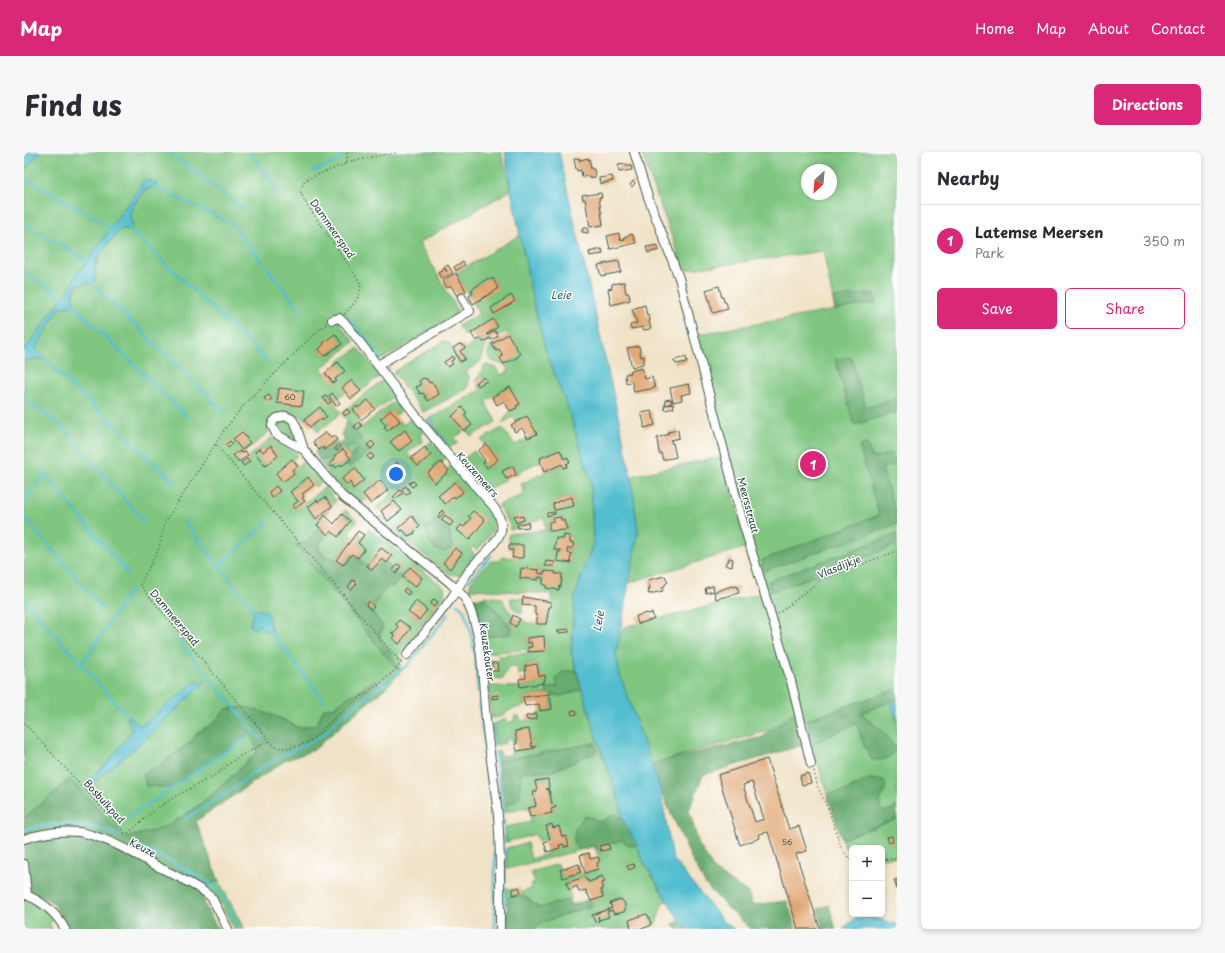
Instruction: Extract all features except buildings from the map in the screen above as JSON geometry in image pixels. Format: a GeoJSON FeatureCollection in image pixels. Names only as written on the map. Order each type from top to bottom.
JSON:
{"type":"FeatureCollection","features":[{"type":"Feature","properties":{"kind":"street","name":"Meersstraat"},"geometry":{"type":"LineString","coordinates":[[634,152],[648,197],[679,278],[741,516],[772,617],[811,764]]}},
{"type":"Feature","properties":{"kind":"street"},"geometry":{"type":"LineString","coordinates":[[378,365],[470,311],[462,298]]}},
{"type":"Feature","properties":{"kind":"street"},"geometry":{"type":"LineString","coordinates":[[332,320],[339,318],[342,320]]}},
{"type":"Feature","properties":{"kind":"street","name":"Keuzemeers"},"geometry":{"type":"LineString","coordinates":[[342,320],[425,427],[493,506],[498,513],[502,526],[497,539],[473,565],[457,590],[407,655]]}},
{"type":"Feature","properties":{"kind":"street","name":"Keuzekouter"},"geometry":{"type":"LineString","coordinates":[[304,450],[342,496],[457,590],[466,601],[473,618],[480,656],[486,721],[498,816],[500,848],[500,929]]}},
{"type":"Feature","properties":{"kind":"street","name":"Keuze"},"geometry":{"type":"LineString","coordinates":[[24,839],[39,834],[60,831],[79,832],[122,847],[206,893],[212,898],[228,929]]}},
{"type":"Feature","properties":{"kind":"street"},"geometry":{"type":"LineString","coordinates":[[24,864],[26,894],[45,904],[54,913],[65,929]]}},
{"type":"Feature","properties":{"kind":"path"},"geometry":{"type":"LineString","coordinates":[[344,165],[347,161],[347,152]]}},
{"type":"Feature","properties":{"kind":"path"},"geometry":{"type":"LineString","coordinates":[[344,165],[352,161],[399,152]]}},
{"type":"Feature","properties":{"kind":"path","name":"Dammeerspad"},"geometry":{"type":"LineString","coordinates":[[342,320],[360,295],[362,289],[360,282],[304,200],[300,190],[305,180],[344,165]]}},
{"type":"Feature","properties":{"kind":"path","name":"Dammeerspad"},"geometry":{"type":"LineString","coordinates":[[332,320],[305,343],[245,404],[225,429],[165,522],[159,548],[140,585],[275,747],[282,749],[308,742],[338,715],[390,676],[407,655]]}},
{"type":"Feature","properties":{"kind":"path"},"geometry":{"type":"LineString","coordinates":[[216,445],[401,664]]}},
{"type":"Feature","properties":{"kind":"path","name":"Vlasdijkje"},"geometry":{"type":"LineString","coordinates":[[772,617],[822,578],[897,551]]}},
{"type":"Feature","properties":{"kind":"path","name":"Bosbulkpad"},"geometry":{"type":"LineString","coordinates":[[24,723],[124,833],[128,833],[141,820],[171,799],[217,774],[236,758],[269,740]]}},
{"type":"Feature","properties":{"kind":"path"},"geometry":{"type":"LineString","coordinates":[[811,764],[818,787],[829,811],[841,847],[849,858]]}},
{"type":"Feature","properties":{"kind":"path"},"geometry":{"type":"LineString","coordinates":[[885,860],[897,859]]}},
{"type":"Feature","properties":{"kind":"green space"},"geometry":{"type":"Polygon","coordinates":[[[40,152],[501,152],[511,190],[419,243],[457,309],[454,316],[379,361],[347,320],[339,323],[354,342],[321,368],[333,383],[337,381],[335,379],[338,362],[358,348],[381,375],[361,391],[351,380],[343,388],[346,392],[337,399],[332,393],[329,396],[341,413],[318,432],[313,425],[321,419],[322,420],[327,417],[320,407],[304,420],[300,415],[297,417],[288,412],[279,413],[273,416],[268,427],[269,432],[245,452],[242,453],[240,451],[237,454],[236,452],[234,455],[244,466],[250,461],[247,458],[272,437],[298,455],[277,472],[283,482],[294,473],[292,470],[303,461],[321,482],[315,487],[308,477],[290,492],[298,501],[292,506],[296,510],[325,487],[336,501],[317,525],[319,527],[307,542],[296,545],[399,672],[394,659],[379,637],[383,626],[371,610],[401,566],[398,564],[392,571],[387,563],[392,556],[381,548],[367,566],[358,558],[365,549],[358,543],[369,529],[444,587],[445,595],[400,653],[400,673],[384,689],[374,680],[333,708],[324,708],[317,724],[299,728],[278,717],[226,709],[213,724],[198,732],[193,740],[159,766],[143,773],[172,788],[249,736],[254,741],[257,752],[212,795],[187,814],[160,829],[124,837],[70,779],[24,818],[24,363],[31,359],[46,361],[44,356],[35,349],[60,308],[65,307],[72,297],[77,285],[90,283],[96,277],[95,271],[98,258],[110,240],[119,230],[133,225],[130,214],[131,210],[144,190],[150,189],[151,181],[76,274],[73,284],[24,351],[24,164],[27,167],[40,152]],[[335,335],[319,349],[324,356],[342,344],[335,335]],[[279,389],[277,403],[302,406],[304,391],[279,389]],[[242,432],[242,450],[250,443],[242,432]],[[271,445],[263,452],[260,448],[255,452],[265,466],[278,456],[271,445]],[[325,497],[318,502],[317,500],[308,507],[316,518],[332,506],[325,497]],[[410,567],[402,577],[415,587],[422,578],[410,567]],[[416,602],[408,612],[419,620],[416,602]],[[399,620],[396,624],[398,628],[394,633],[392,633],[395,636],[393,638],[400,644],[410,628],[399,620]],[[195,682],[141,726],[127,715],[132,731],[94,782],[144,740],[205,682],[195,682]]]}},
{"type":"Feature","properties":{"kind":"green space"},"geometry":{"type":"Polygon","coordinates":[[[641,152],[897,152],[897,689],[806,720],[651,764],[620,675],[616,654],[618,641],[624,627],[764,593],[694,335],[835,310],[823,251],[684,270],[641,152]]]}},
{"type":"Feature","properties":{"kind":"green space"},"geometry":{"type":"Polygon","coordinates":[[[520,235],[533,301],[546,351],[570,415],[591,483],[593,543],[575,596],[571,652],[576,671],[561,673],[557,678],[557,687],[546,688],[547,694],[523,697],[525,706],[512,709],[499,717],[491,718],[489,686],[520,687],[543,683],[543,680],[545,679],[544,675],[539,676],[537,664],[525,666],[526,673],[518,675],[517,666],[508,668],[502,679],[489,677],[487,661],[499,660],[499,656],[545,651],[543,636],[527,638],[527,643],[531,642],[532,647],[528,647],[528,649],[487,653],[485,637],[511,634],[511,630],[509,625],[498,612],[482,598],[485,598],[484,596],[502,598],[506,607],[513,615],[510,623],[516,627],[520,619],[528,623],[546,624],[549,607],[551,607],[551,594],[475,589],[469,590],[471,582],[491,561],[498,561],[502,557],[523,558],[523,545],[509,545],[509,534],[546,530],[544,518],[518,525],[518,528],[510,530],[510,525],[498,505],[525,494],[521,484],[562,464],[563,468],[567,467],[566,464],[570,462],[567,457],[564,459],[560,450],[540,458],[541,461],[517,472],[518,475],[516,475],[512,466],[503,471],[506,479],[488,491],[462,460],[474,451],[487,468],[498,459],[481,440],[502,428],[515,445],[537,434],[516,422],[513,417],[502,423],[510,411],[517,408],[516,406],[520,404],[510,387],[486,401],[496,422],[471,436],[465,430],[472,424],[464,415],[467,413],[463,407],[452,416],[464,431],[454,438],[458,443],[450,447],[429,419],[480,390],[478,386],[487,381],[484,377],[476,382],[485,364],[496,368],[500,375],[509,371],[506,366],[492,361],[488,357],[488,351],[492,344],[496,351],[499,349],[503,356],[500,358],[504,364],[513,359],[508,334],[506,332],[498,336],[495,331],[488,335],[487,334],[498,327],[493,320],[465,336],[458,326],[479,314],[473,304],[498,289],[493,278],[490,280],[488,279],[471,290],[473,293],[469,296],[456,273],[520,235]],[[572,497],[558,500],[558,502],[553,504],[554,510],[574,506],[572,497]],[[561,517],[553,519],[554,521],[549,522],[549,531],[567,529],[564,520],[561,520],[561,517]],[[564,535],[563,539],[556,539],[554,550],[561,550],[558,552],[558,561],[571,563],[570,559],[572,554],[568,553],[567,549],[572,548],[574,545],[570,543],[570,536],[564,535]],[[521,569],[520,578],[538,580],[538,577],[543,578],[543,584],[546,585],[546,588],[558,590],[559,586],[561,586],[562,574],[544,571],[544,574],[538,573],[539,570],[521,569]]]}},
{"type":"Feature","properties":{"kind":"green space"},"geometry":{"type":"Polygon","coordinates":[[[874,293],[876,303],[835,310],[833,298],[874,293]]]}},
{"type":"Feature","properties":{"kind":"green space"},"geometry":{"type":"Polygon","coordinates":[[[490,338],[491,340],[485,347],[480,362],[466,371],[470,379],[467,389],[423,412],[393,372],[444,341],[450,344],[460,362],[465,359],[460,352],[481,339],[483,342],[490,338]],[[423,378],[419,381],[421,385],[416,388],[420,394],[423,393],[428,401],[439,394],[434,385],[431,382],[429,383],[427,379],[423,378]]]}},
{"type":"Feature","properties":{"kind":"green space"},"geometry":{"type":"Polygon","coordinates":[[[851,357],[866,408],[897,398],[897,412],[854,425],[835,359],[851,357]]]}},
{"type":"Feature","properties":{"kind":"green space"},"geometry":{"type":"Polygon","coordinates":[[[384,379],[396,395],[375,411],[374,409],[358,408],[356,406],[353,410],[361,420],[354,427],[357,431],[398,398],[405,408],[396,415],[391,410],[381,418],[386,426],[384,427],[388,431],[400,421],[403,425],[413,417],[424,432],[420,435],[423,442],[407,453],[418,466],[431,455],[425,447],[431,441],[446,458],[427,473],[435,483],[451,465],[490,514],[492,519],[493,524],[491,534],[477,550],[473,547],[470,550],[475,554],[460,575],[449,574],[378,520],[384,515],[388,521],[401,510],[394,501],[381,511],[376,507],[392,494],[380,480],[363,494],[366,497],[360,506],[333,480],[319,460],[335,459],[329,463],[331,467],[334,465],[336,468],[341,464],[342,466],[371,451],[341,413],[384,379]],[[405,430],[390,442],[399,451],[412,441],[405,430]],[[355,468],[342,479],[347,485],[350,482],[353,489],[364,480],[355,468]],[[455,482],[438,496],[445,504],[454,496],[456,498],[463,492],[455,482]],[[412,516],[398,528],[401,531],[403,530],[408,536],[414,533],[420,526],[412,516]],[[450,532],[429,536],[431,544],[434,548],[445,552],[450,539],[450,532]],[[454,548],[443,563],[450,568],[462,554],[454,548]]]}},
{"type":"Feature","properties":{"kind":"green space"},"geometry":{"type":"Polygon","coordinates":[[[281,419],[291,421],[297,442],[283,436],[280,433],[277,423],[281,419]]]}},
{"type":"Feature","properties":{"kind":"green space"},"geometry":{"type":"Polygon","coordinates":[[[347,421],[371,451],[349,467],[345,463],[351,459],[357,448],[352,445],[345,450],[343,449],[334,456],[334,459],[319,460],[315,452],[318,448],[323,447],[325,449],[333,443],[335,444],[343,441],[344,438],[341,435],[347,421]]]}},
{"type":"Feature","properties":{"kind":"green space"},"geometry":{"type":"Polygon","coordinates":[[[352,444],[357,448],[350,458],[345,450],[352,444]]]}},
{"type":"Feature","properties":{"kind":"green space"},"geometry":{"type":"Polygon","coordinates":[[[867,444],[872,458],[892,453],[896,464],[882,468],[897,519],[897,524],[764,571],[762,560],[879,515],[859,446],[867,444]]]}},
{"type":"Feature","properties":{"kind":"green space"},"geometry":{"type":"Polygon","coordinates":[[[723,456],[747,547],[628,583],[638,532],[631,476],[723,456]]]}},
{"type":"Feature","properties":{"kind":"green space"},"geometry":{"type":"Polygon","coordinates":[[[345,510],[358,521],[349,532],[353,536],[336,560],[331,557],[323,556],[318,546],[326,534],[328,535],[331,531],[338,537],[350,521],[342,514],[345,510]]]}},
{"type":"Feature","properties":{"kind":"green space"},"geometry":{"type":"Polygon","coordinates":[[[435,520],[450,532],[450,539],[453,547],[445,552],[432,546],[425,528],[435,520]]]}},
{"type":"Feature","properties":{"kind":"green space"},"geometry":{"type":"Polygon","coordinates":[[[319,527],[326,534],[318,546],[323,556],[331,557],[343,565],[352,554],[372,570],[382,559],[402,577],[394,586],[387,587],[374,607],[369,601],[366,605],[383,626],[379,637],[394,659],[400,673],[295,545],[307,542],[319,527]]]}},
{"type":"Feature","properties":{"kind":"green space"},"geometry":{"type":"Polygon","coordinates":[[[897,534],[897,545],[771,592],[768,581],[897,534]]]}},
{"type":"Feature","properties":{"kind":"green space"},"geometry":{"type":"Polygon","coordinates":[[[474,598],[482,598],[488,601],[511,628],[511,634],[485,637],[474,598]]]}},
{"type":"Feature","properties":{"kind":"green space"},"geometry":{"type":"Polygon","coordinates":[[[511,598],[523,598],[522,614],[513,608],[511,598]]]}},
{"type":"Feature","properties":{"kind":"green space"},"geometry":{"type":"Polygon","coordinates":[[[564,671],[576,671],[582,689],[561,696],[547,694],[546,688],[557,687],[557,678],[564,671]]]}},
{"type":"Feature","properties":{"kind":"green space"},"geometry":{"type":"Polygon","coordinates":[[[374,680],[384,689],[314,750],[286,760],[196,821],[219,881],[205,886],[203,896],[205,906],[218,929],[69,929],[53,903],[29,890],[24,890],[24,818],[70,779],[124,837],[160,829],[199,805],[257,753],[254,741],[249,736],[172,788],[146,786],[143,773],[159,766],[193,740],[198,732],[213,724],[226,709],[247,707],[278,717],[299,728],[317,724],[324,708],[333,708],[374,680]]]}},
{"type":"Feature","properties":{"kind":"green space"},"geometry":{"type":"Polygon","coordinates":[[[582,689],[598,742],[620,803],[622,818],[612,814],[604,821],[600,822],[591,817],[574,844],[580,850],[507,869],[507,848],[527,843],[531,859],[559,848],[559,845],[563,844],[564,847],[568,846],[566,836],[562,837],[559,827],[553,828],[551,824],[546,826],[550,838],[538,842],[536,834],[506,842],[506,827],[531,822],[530,817],[551,813],[551,809],[556,807],[552,804],[549,790],[546,789],[549,788],[548,779],[535,781],[537,791],[533,792],[536,806],[506,812],[505,806],[516,800],[521,772],[550,772],[594,754],[595,743],[498,761],[497,752],[500,752],[501,756],[511,755],[511,752],[535,748],[535,746],[532,747],[529,729],[515,731],[517,742],[512,742],[511,738],[506,739],[506,743],[496,745],[493,724],[506,719],[509,723],[515,720],[514,716],[518,715],[522,721],[537,719],[537,714],[540,711],[552,709],[551,695],[561,696],[582,689]]]}},
{"type":"Feature","properties":{"kind":"green space"},"geometry":{"type":"Polygon","coordinates":[[[897,689],[897,699],[861,713],[883,732],[896,748],[889,757],[872,760],[864,745],[856,723],[812,744],[806,720],[897,689]]]}},
{"type":"Feature","properties":{"kind":"green space"},"geometry":{"type":"Polygon","coordinates":[[[897,699],[897,769],[895,770],[897,778],[897,807],[884,812],[880,807],[880,801],[886,786],[856,785],[845,791],[827,794],[812,744],[856,723],[864,745],[883,732],[861,713],[897,699]]]}},
{"type":"Feature","properties":{"kind":"green space"},"geometry":{"type":"Polygon","coordinates":[[[793,712],[803,745],[703,775],[689,810],[699,845],[715,871],[749,893],[752,905],[787,901],[796,929],[751,929],[706,885],[692,860],[660,789],[651,764],[763,737],[793,712]]]}},
{"type":"Feature","properties":{"kind":"green space"},"geometry":{"type":"Polygon","coordinates":[[[595,743],[597,750],[594,754],[550,772],[521,772],[520,797],[505,806],[498,761],[595,743]]]}},
{"type":"Feature","properties":{"kind":"green space"},"geometry":{"type":"Polygon","coordinates":[[[869,779],[884,780],[886,786],[880,801],[880,807],[884,812],[897,807],[897,819],[842,839],[827,794],[845,791],[869,779]]]}},
{"type":"Feature","properties":{"kind":"green space"},"geometry":{"type":"Polygon","coordinates":[[[612,814],[622,818],[637,845],[629,845],[622,840],[600,846],[601,851],[595,846],[580,850],[574,844],[576,828],[585,816],[601,821],[612,814]]]}},
{"type":"Feature","properties":{"kind":"green space"},"geometry":{"type":"Polygon","coordinates":[[[897,819],[897,857],[885,858],[885,845],[849,845],[849,853],[844,846],[842,839],[897,819]]]}},
{"type":"Feature","properties":{"kind":"green space"},"geometry":{"type":"Polygon","coordinates":[[[622,840],[629,845],[637,845],[643,861],[667,901],[663,902],[656,923],[648,927],[646,914],[630,920],[631,929],[535,929],[541,923],[591,906],[591,901],[602,897],[601,890],[603,890],[601,883],[605,882],[602,876],[588,882],[588,880],[573,880],[566,882],[571,897],[569,902],[566,900],[539,908],[528,899],[516,896],[507,898],[507,888],[513,889],[514,894],[532,889],[530,884],[535,882],[531,872],[558,864],[563,878],[598,869],[597,863],[600,860],[594,846],[601,851],[610,849],[608,844],[622,840]],[[621,899],[610,903],[612,908],[597,913],[599,920],[609,917],[607,912],[612,910],[614,914],[625,910],[621,899]]]}},
{"type":"Feature","properties":{"kind":"green space"},"geometry":{"type":"Polygon","coordinates":[[[219,881],[244,929],[234,929],[218,900],[205,886],[219,881]]]}},
{"type":"Feature","properties":{"kind":"green space"},"geometry":{"type":"Polygon","coordinates":[[[515,895],[526,897],[539,908],[566,900],[573,905],[590,899],[592,905],[541,923],[535,929],[507,929],[507,898],[515,895]]]}},
{"type":"Feature","properties":{"kind":"green space"},"geometry":{"type":"Polygon","coordinates":[[[24,901],[37,906],[54,920],[49,923],[52,929],[24,929],[24,901]]]}},
{"type":"Feature","properties":{"kind":"green space"},"geometry":{"type":"Polygon","coordinates":[[[829,905],[836,929],[824,929],[818,909],[829,905]]]}},
{"type":"Feature","properties":{"kind":"green space"},"geometry":{"type":"Polygon","coordinates":[[[680,921],[688,929],[676,929],[673,924],[680,921]]]}},
{"type":"Feature","properties":{"kind":"water"},"geometry":{"type":"Polygon","coordinates":[[[26,152],[40,152],[27,168],[24,164],[26,152]]]}},
{"type":"Feature","properties":{"kind":"water","name":"Leie"},"geometry":{"type":"Polygon","coordinates":[[[505,152],[559,152],[624,442],[631,476],[638,532],[616,654],[620,675],[660,789],[673,859],[723,921],[734,929],[688,929],[680,921],[643,861],[637,845],[622,818],[620,803],[598,742],[571,652],[575,596],[593,543],[591,483],[570,415],[546,351],[533,301],[505,152]]]}},
{"type":"Feature","properties":{"kind":"water"},"geometry":{"type":"Polygon","coordinates":[[[146,180],[157,184],[150,189],[144,190],[130,212],[132,224],[131,230],[119,230],[96,261],[94,282],[77,285],[72,295],[74,300],[72,306],[60,308],[35,349],[44,356],[46,361],[35,359],[24,363],[25,349],[73,284],[76,274],[82,268],[143,182],[146,180]]]}},
{"type":"Feature","properties":{"kind":"water"},"geometry":{"type":"Polygon","coordinates":[[[254,610],[267,612],[273,631],[265,631],[259,625],[254,629],[250,626],[254,610]]]}},
{"type":"Feature","properties":{"kind":"water"},"geometry":{"type":"Polygon","coordinates":[[[206,681],[144,740],[94,782],[90,779],[110,760],[132,731],[126,715],[141,726],[195,682],[206,681]]]}},
{"type":"Feature","properties":{"kind":"water"},"geometry":{"type":"Polygon","coordinates":[[[897,702],[897,722],[891,704],[897,702]]]}},
{"type":"Feature","properties":{"kind":"water"},"geometry":{"type":"Polygon","coordinates":[[[870,917],[897,924],[897,929],[843,929],[854,919],[870,917]]]}},
{"type":"Feature","properties":{"kind":"waterway"},"geometry":{"type":"LineString","coordinates":[[169,152],[242,208]]}},
{"type":"Feature","properties":{"kind":"waterway"},"geometry":{"type":"LineString","coordinates":[[250,152],[278,191]]}},
{"type":"Feature","properties":{"kind":"waterway"},"geometry":{"type":"LineString","coordinates":[[312,172],[340,160],[342,152]]}},
{"type":"Feature","properties":{"kind":"waterway"},"geometry":{"type":"LineString","coordinates":[[24,178],[114,229]]}},
{"type":"Feature","properties":{"kind":"waterway"},"geometry":{"type":"LineString","coordinates":[[152,185],[232,224],[302,312]]}},
{"type":"Feature","properties":{"kind":"waterway"},"geometry":{"type":"LineString","coordinates":[[24,223],[89,262]]}},
{"type":"Feature","properties":{"kind":"waterway"},"geometry":{"type":"LineString","coordinates":[[129,229],[268,361]]}},
{"type":"Feature","properties":{"kind":"waterway"},"geometry":{"type":"LineString","coordinates":[[24,272],[65,298]]}},
{"type":"Feature","properties":{"kind":"waterway"},"geometry":{"type":"LineString","coordinates":[[90,281],[225,413]]}},
{"type":"Feature","properties":{"kind":"waterway"},"geometry":{"type":"LineString","coordinates":[[70,302],[187,417]]}},
{"type":"Feature","properties":{"kind":"waterway"},"geometry":{"type":"LineString","coordinates":[[350,318],[380,358]]}},
{"type":"Feature","properties":{"kind":"waterway"},"geometry":{"type":"LineString","coordinates":[[43,358],[175,483]]}},
{"type":"Feature","properties":{"kind":"waterway"},"geometry":{"type":"LineString","coordinates":[[386,364],[389,369]]}},
{"type":"Feature","properties":{"kind":"waterway"},"geometry":{"type":"LineString","coordinates":[[24,397],[64,429],[145,523]]}},
{"type":"Feature","properties":{"kind":"waterway"},"geometry":{"type":"LineString","coordinates":[[428,420],[448,448]]}},
{"type":"Feature","properties":{"kind":"waterway"},"geometry":{"type":"LineString","coordinates":[[454,455],[473,475]]}},
{"type":"Feature","properties":{"kind":"waterway"},"geometry":{"type":"LineString","coordinates":[[24,501],[44,473],[128,574]]}},
{"type":"Feature","properties":{"kind":"waterway"},"geometry":{"type":"LineString","coordinates":[[24,517],[102,608]]}},
{"type":"Feature","properties":{"kind":"waterway"},"geometry":{"type":"LineString","coordinates":[[184,522],[256,613]]}},
{"type":"Feature","properties":{"kind":"waterway"},"geometry":{"type":"LineString","coordinates":[[219,566],[267,522]]}},
{"type":"Feature","properties":{"kind":"waterway"},"geometry":{"type":"LineString","coordinates":[[469,581],[491,556]]}},
{"type":"Feature","properties":{"kind":"waterway"},"geometry":{"type":"LineString","coordinates":[[82,664],[131,590]]}},
{"type":"Feature","properties":{"kind":"waterway"},"geometry":{"type":"LineString","coordinates":[[471,598],[482,628],[485,652]]}},
{"type":"Feature","properties":{"kind":"waterway"},"geometry":{"type":"LineString","coordinates":[[24,600],[127,716]]}},
{"type":"Feature","properties":{"kind":"waterway"},"geometry":{"type":"LineString","coordinates":[[457,604],[462,608],[470,630],[475,659],[478,692]]}},
{"type":"Feature","properties":{"kind":"waterway"},"geometry":{"type":"LineString","coordinates":[[185,819],[227,793],[253,773],[278,758],[316,739],[326,732],[339,718],[408,665],[449,613]]}},
{"type":"Feature","properties":{"kind":"waterway"},"geometry":{"type":"LineString","coordinates":[[269,630],[325,702]]}},
{"type":"Feature","properties":{"kind":"waterway"},"geometry":{"type":"LineString","coordinates":[[178,641],[261,739]]}},
{"type":"Feature","properties":{"kind":"waterway"},"geometry":{"type":"LineString","coordinates":[[485,659],[486,666]]}},
{"type":"Feature","properties":{"kind":"waterway"},"geometry":{"type":"LineString","coordinates":[[479,702],[492,806]]}},
{"type":"Feature","properties":{"kind":"waterway"},"geometry":{"type":"LineString","coordinates":[[491,725],[494,745]]}},
{"type":"Feature","properties":{"kind":"waterway"},"geometry":{"type":"LineString","coordinates":[[127,818],[249,736]]}},
{"type":"Feature","properties":{"kind":"waterway"},"geometry":{"type":"LineString","coordinates":[[495,752],[504,813]]}},
{"type":"Feature","properties":{"kind":"waterway"},"geometry":{"type":"LineString","coordinates":[[88,783],[93,779]]}},
{"type":"Feature","properties":{"kind":"waterway"},"geometry":{"type":"LineString","coordinates":[[504,821],[505,842]]}},
{"type":"Feature","properties":{"kind":"waterway"},"geometry":{"type":"LineString","coordinates":[[24,830],[48,825],[72,824],[96,828],[119,836]]}},
{"type":"Feature","properties":{"kind":"waterway"},"geometry":{"type":"LineString","coordinates":[[136,845],[193,873],[214,887],[226,901],[239,929]]}},
{"type":"Feature","properties":{"kind":"waterway"},"geometry":{"type":"LineString","coordinates":[[495,845],[495,929]]}},
{"type":"Feature","properties":{"kind":"waterway"},"geometry":{"type":"LineString","coordinates":[[505,849],[505,881]]}},
{"type":"Feature","properties":{"kind":"waterway"},"geometry":{"type":"LineString","coordinates":[[505,888],[505,905]]}},
{"type":"Feature","properties":{"kind":"waterway"},"geometry":{"type":"LineString","coordinates":[[505,912],[505,929]]}},
{"type":"Feature","properties":{"kind":"place","name":"Latemse Meersen"},"geometry":{"type":"Point","coordinates":[813,464]}}]}
